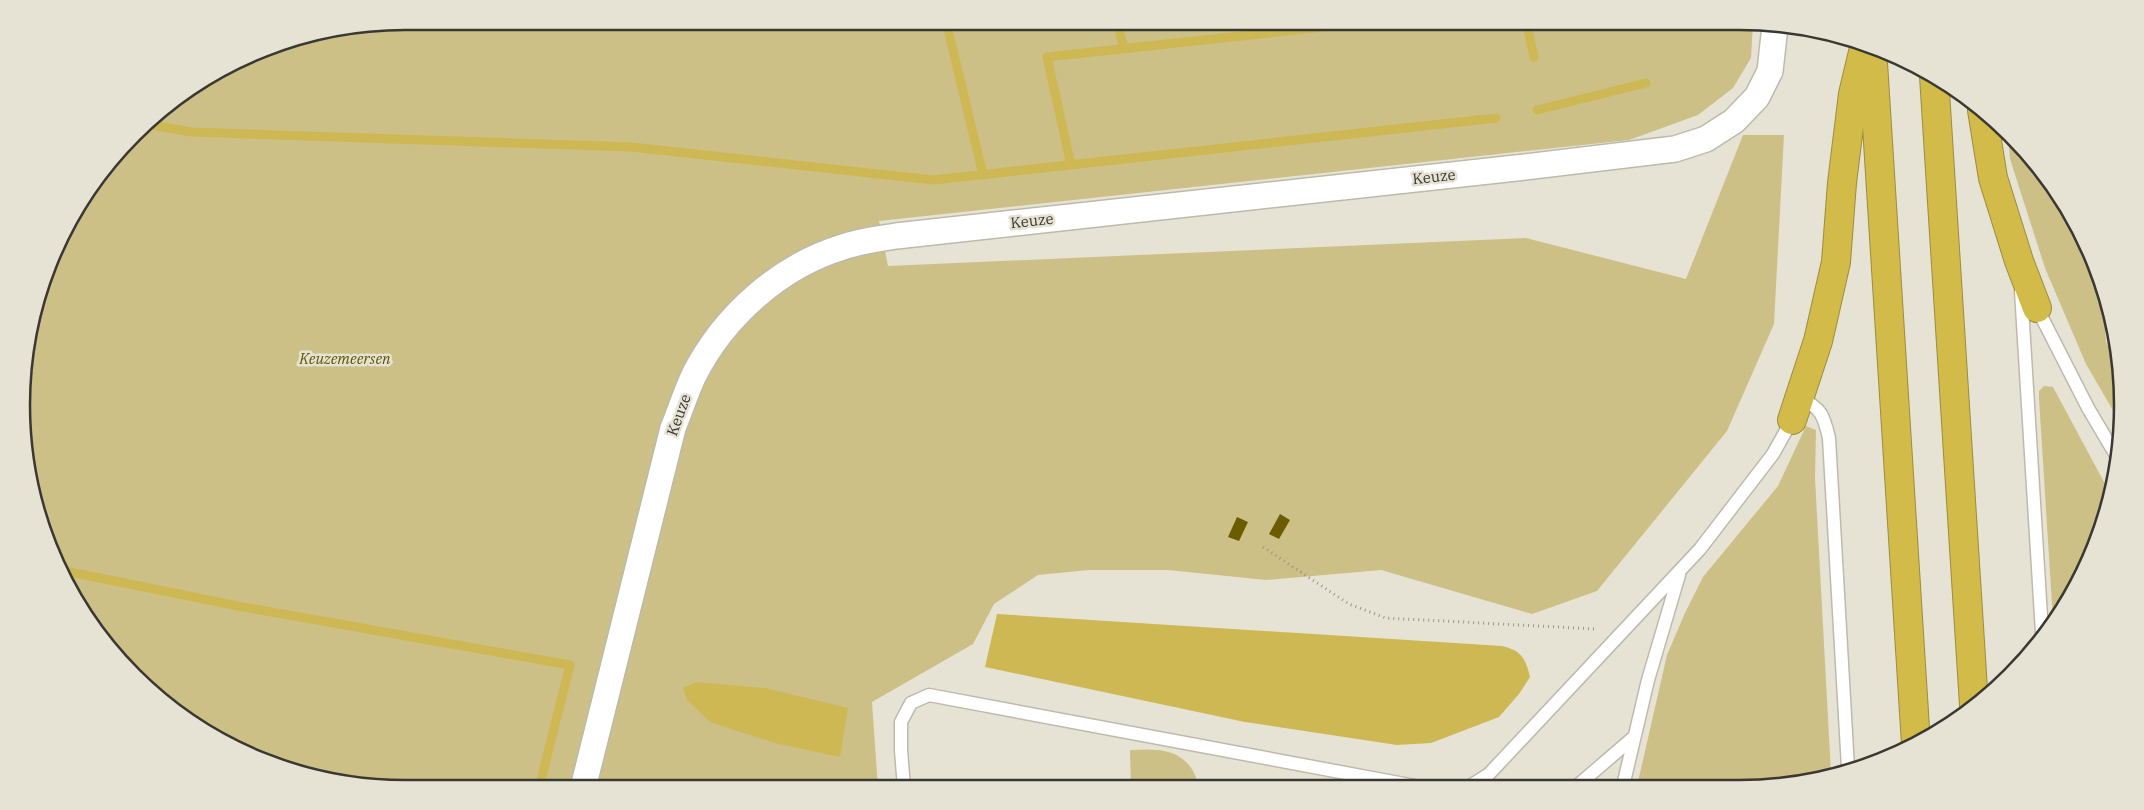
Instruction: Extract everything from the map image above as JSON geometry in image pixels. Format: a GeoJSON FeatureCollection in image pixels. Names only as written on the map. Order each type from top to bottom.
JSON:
{"type":"FeatureCollection","features":[{"type":"Feature","properties":{"kind":"highway"},"geometry":{"type":"LineString","coordinates":[[1795,409],[1818,341],[1836,262],[1842,183],[1853,94],[1863,51]]}},
{"type":"Feature","properties":{"kind":"highway"},"geometry":{"type":"LineString","coordinates":[[1872,55],[1915,736]]}},
{"type":"Feature","properties":{"kind":"highway"},"geometry":{"type":"LineString","coordinates":[[1935,85],[1974,698]]}},
{"type":"Feature","properties":{"kind":"highway"},"geometry":{"type":"LineString","coordinates":[[1984,121],[1993,178],[2019,261],[2037,308]]}},
{"type":"Feature","properties":{"kind":"street","name":"Keuze"},"geometry":{"type":"LineString","coordinates":[[585,780],[673,428],[694,375],[723,329],[763,290],[799,266],[843,247],[896,236],[1674,149],[1706,139],[1734,121],[1757,97],[1770,71],[1774,32]]}},
{"type":"Feature","properties":{"kind":"lane"},"geometry":{"type":"LineString","coordinates":[[2019,261],[2042,626]]}},
{"type":"Feature","properties":{"kind":"lane"},"geometry":{"type":"LineString","coordinates":[[2037,308],[2088,408],[2112,447]]}},
{"type":"Feature","properties":{"kind":"lane"},"geometry":{"type":"LineString","coordinates":[[1487,780],[1680,573],[1773,454],[1795,409],[1812,403],[1819,409],[1826,423],[1829,438],[1848,764]]}},
{"type":"Feature","properties":{"kind":"lane"},"geometry":{"type":"LineString","coordinates":[[1623,780],[1648,680],[1680,573]]}},
{"type":"Feature","properties":{"kind":"lane"},"geometry":{"type":"LineString","coordinates":[[903,780],[900,750],[901,722],[911,702],[929,695],[1383,780]]}},
{"type":"Feature","properties":{"kind":"lane"},"geometry":{"type":"LineString","coordinates":[[1584,780],[1634,737]]}},
{"type":"Feature","properties":{"kind":"path"},"geometry":{"type":"LineString","coordinates":[[1263,547],[1349,604],[1386,618],[1624,631]]}},
{"type":"Feature","properties":{"kind":"green space","name":"Keuzemeersen"},"geometry":{"type":"Polygon","coordinates":[[[405,30],[1753,31],[1751,58],[1733,88],[1698,115],[1629,140],[879,221],[888,266],[1526,238],[1686,279],[1743,135],[1784,135],[1774,324],[1727,431],[1597,591],[1532,614],[1381,570],[1266,580],[1168,570],[1089,570],[1038,575],[994,604],[973,644],[872,702],[877,780],[380,779],[332,773],[284,760],[217,730],[177,703],[158,687],[107,633],[80,592],[69,571],[50,526],[43,502],[33,454],[31,430],[30,405],[33,356],[37,332],[50,284],[80,217],[107,177],[123,158],[158,123],[197,93],[239,69],[284,50],[332,37],[356,33],[405,30]]]}},
{"type":"Feature","properties":{"kind":"green space"},"geometry":{"type":"Polygon","coordinates":[[[2009,145],[2037,177],[2051,197],[2064,218],[2085,261],[2101,308],[2105,323],[2106,342],[2110,352],[2114,412],[2086,364],[2045,268],[2010,159],[2009,145]]]}},
{"type":"Feature","properties":{"kind":"green space"},"geometry":{"type":"Polygon","coordinates":[[[2044,386],[2053,387],[2105,485],[2094,526],[2085,549],[2064,592],[2052,611],[2039,399],[2039,391],[2044,386]]]}},
{"type":"Feature","properties":{"kind":"green space"},"geometry":{"type":"Polygon","coordinates":[[[1806,426],[1816,430],[1815,478],[1831,768],[1788,777],[1764,779],[1638,780],[1667,655],[1685,613],[1703,577],[1778,486],[1806,426]]]}},
{"type":"Feature","properties":{"kind":"green space"},"geometry":{"type":"Polygon","coordinates":[[[1146,749],[1162,750],[1183,759],[1189,765],[1196,778],[1196,780],[1131,780],[1130,750],[1146,749]]]}},
{"type":"Feature","properties":{"kind":"shaded area"},"geometry":{"type":"Polygon","coordinates":[[[997,614],[1502,646],[1514,650],[1522,656],[1530,677],[1519,694],[1499,717],[1431,743],[1397,745],[1245,722],[985,667],[997,614]]]}},
{"type":"Feature","properties":{"kind":"shaded area"},"geometry":{"type":"Polygon","coordinates":[[[696,682],[765,688],[848,708],[840,757],[775,743],[710,722],[687,700],[683,688],[696,682]]]}},
{"type":"Feature","properties":{"kind":"building"},"geometry":{"type":"Polygon","coordinates":[[[1280,514],[1290,520],[1279,539],[1269,534],[1280,514]]]}},
{"type":"Feature","properties":{"kind":"building"},"geometry":{"type":"Polygon","coordinates":[[[1237,517],[1248,522],[1239,541],[1228,537],[1237,517]]]}},
{"type":"Feature","properties":{"kind":"waterway"},"geometry":{"type":"LineString","coordinates":[[948,30],[983,175]]}},
{"type":"Feature","properties":{"kind":"waterway"},"geometry":{"type":"LineString","coordinates":[[1119,30],[1124,49]]}},
{"type":"Feature","properties":{"kind":"waterway"},"geometry":{"type":"LineString","coordinates":[[1071,165],[1047,57],[1296,30]]}},
{"type":"Feature","properties":{"kind":"waterway"},"geometry":{"type":"LineString","coordinates":[[1528,30],[1534,57]]}},
{"type":"Feature","properties":{"kind":"waterway"},"geometry":{"type":"LineString","coordinates":[[1537,110],[1646,83]]}},
{"type":"Feature","properties":{"kind":"waterway"},"geometry":{"type":"LineString","coordinates":[[155,126],[191,132],[631,147],[933,180],[1496,118]]}},
{"type":"Feature","properties":{"kind":"waterway"},"geometry":{"type":"LineString","coordinates":[[69,572],[238,606],[570,665],[541,780]]}}]}
